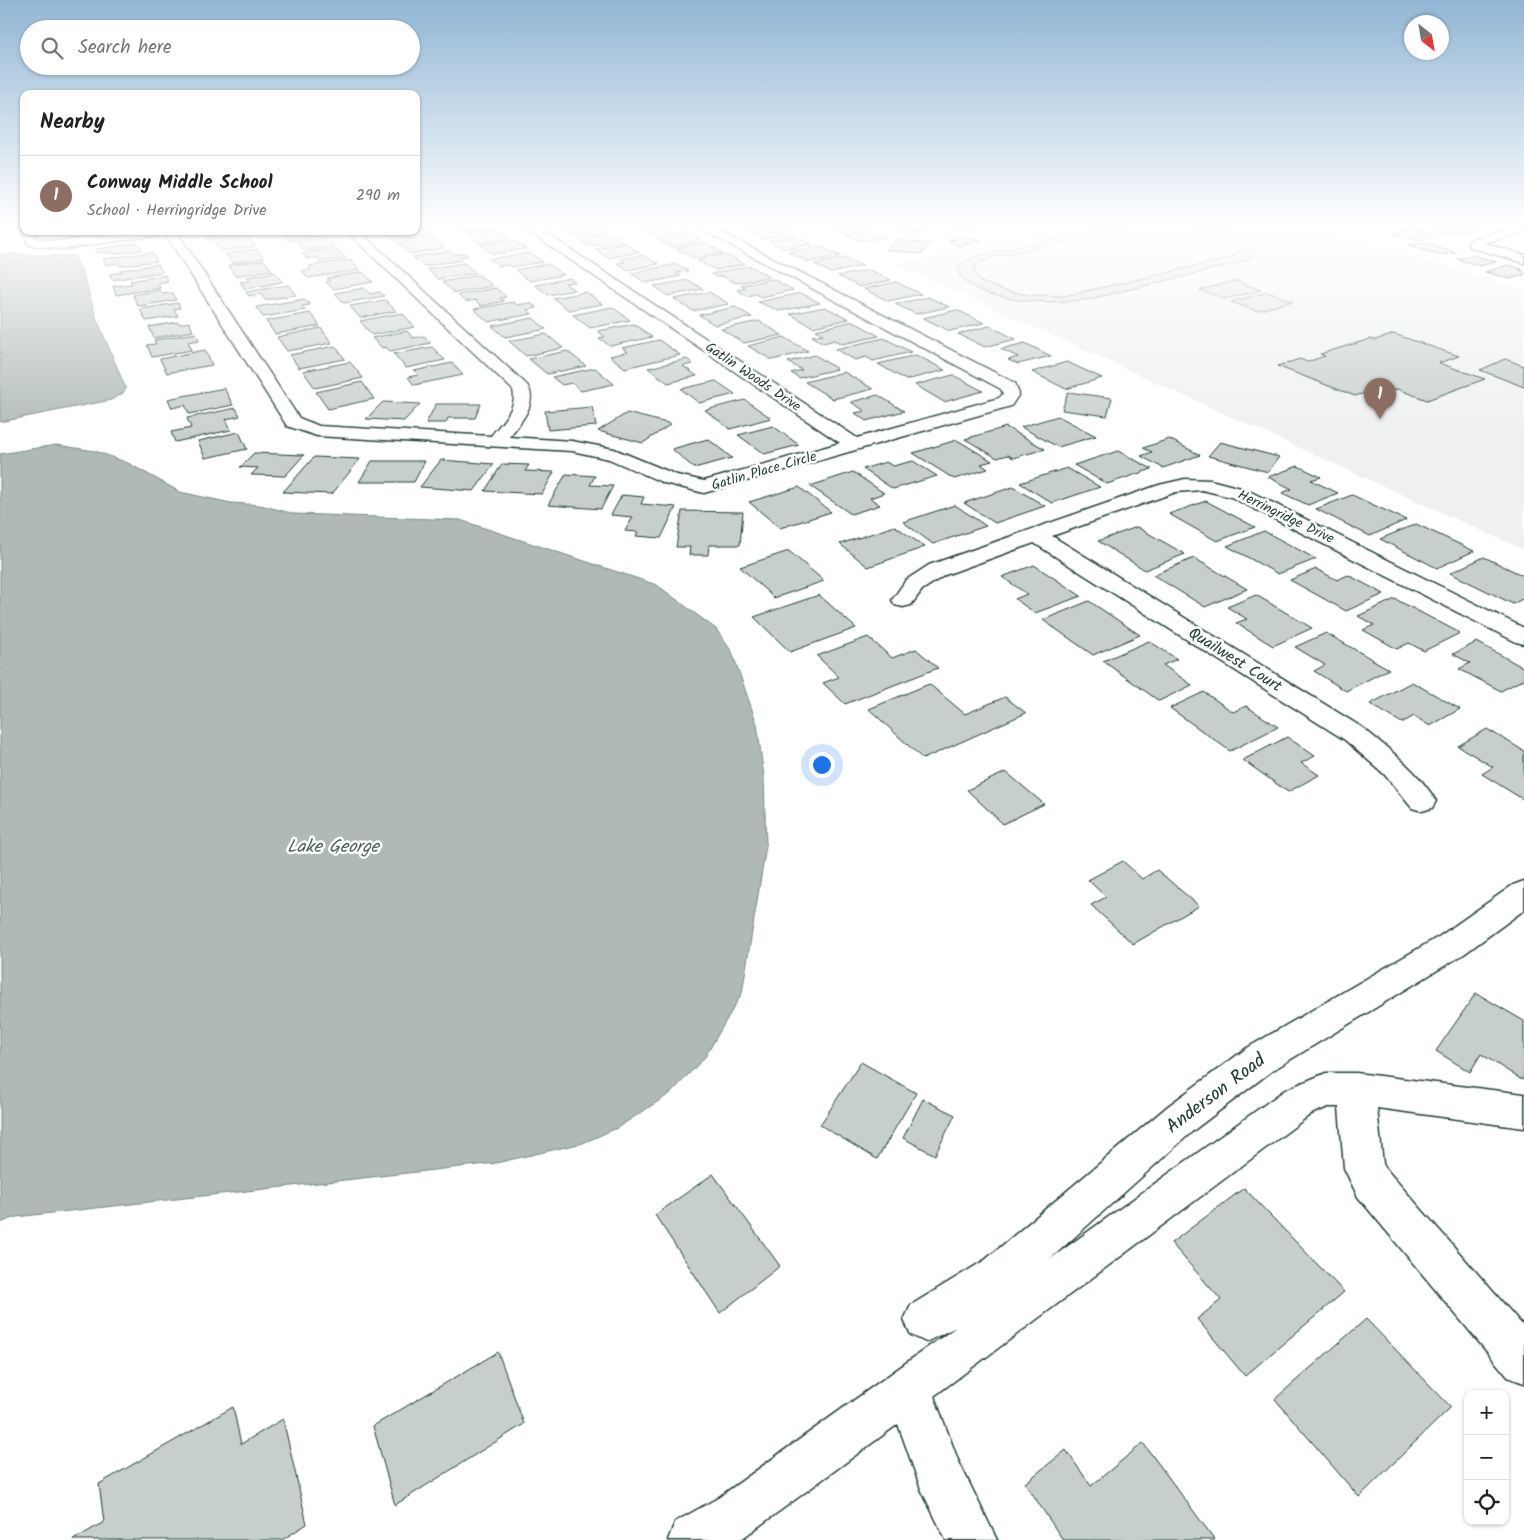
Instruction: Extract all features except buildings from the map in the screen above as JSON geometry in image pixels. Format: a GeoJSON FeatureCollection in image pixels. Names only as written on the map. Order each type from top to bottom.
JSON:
{"type":"FeatureCollection","features":[{"type":"Feature","properties":{"kind":"street","name":"Gatlin Place Circle"},"geometry":{"type":"LineString","coordinates":[[212,297],[293,422],[317,431],[572,446],[614,455],[671,479],[704,487],[1005,402],[1011,394],[1010,386],[838,297]]}},
{"type":"Feature","properties":{"kind":"street"},"geometry":{"type":"LineString","coordinates":[[423,297],[521,388],[525,396],[523,404],[496,441]]}},
{"type":"Feature","properties":{"kind":"street","name":"Gatlin Woods Drive"},"geometry":{"type":"LineString","coordinates":[[633,297],[855,445]]}},
{"type":"Feature","properties":{"kind":"street","name":"Herringridge Drive"},"geometry":{"type":"LineString","coordinates":[[903,600],[914,585],[937,570],[1166,488],[1188,483],[1208,484],[1238,493],[1524,637]]}},
{"type":"Feature","properties":{"kind":"street","name":"Quailwest Court"},"geometry":{"type":"LineString","coordinates":[[1036,535],[1354,734],[1394,767],[1422,801]]}},
{"type":"Feature","properties":{"kind":"street","name":"Anderson Road"},"geometry":{"type":"LineString","coordinates":[[926,1320],[1000,1275],[1181,1118],[1260,1059],[1452,945],[1524,893]]}},
{"type":"Feature","properties":{"kind":"street"},"geometry":{"type":"LineString","coordinates":[[692,1540],[734,1515],[1298,1102],[1326,1090],[1356,1090],[1524,1111]]}},
{"type":"Feature","properties":{"kind":"street"},"geometry":{"type":"LineString","coordinates":[[1356,1090],[1364,1168],[1372,1183],[1524,1361]]}},
{"type":"Feature","properties":{"kind":"street"},"geometry":{"type":"LineString","coordinates":[[908,1388],[938,1472],[972,1540]]}},
{"type":"Feature","properties":{"kind":"shaded area"},"geometry":{"type":"Polygon","coordinates":[[[967,297],[1524,297],[1524,550],[967,297]]]}},
{"type":"Feature","properties":{"kind":"shaded area"},"geometry":{"type":"Polygon","coordinates":[[[1003,297],[1099,297],[1059,302],[1018,300],[1003,297]]]}},
{"type":"Feature","properties":{"kind":"shaded area"},"geometry":{"type":"Polygon","coordinates":[[[1249,297],[1281,297],[1293,301],[1257,311],[1231,302],[1249,297]]]}},
{"type":"Feature","properties":{"kind":"water"},"geometry":{"type":"Polygon","coordinates":[[[0,297],[90,297],[96,317],[126,389],[122,394],[111,400],[0,422],[0,297]]]}},
{"type":"Feature","properties":{"kind":"water","name":"Lake George"},"geometry":{"type":"Polygon","coordinates":[[[56,445],[95,451],[128,463],[180,492],[231,503],[260,505],[295,514],[460,520],[657,585],[716,629],[732,652],[757,724],[764,777],[766,846],[742,993],[705,1057],[671,1093],[617,1128],[583,1143],[496,1163],[16,1217],[0,1223],[0,454],[56,445]]]}},
{"type":"Feature","properties":{"kind":"place","name":"Conway Middle School"},"geometry":{"type":"Point","coordinates":[1380,419]}}]}
